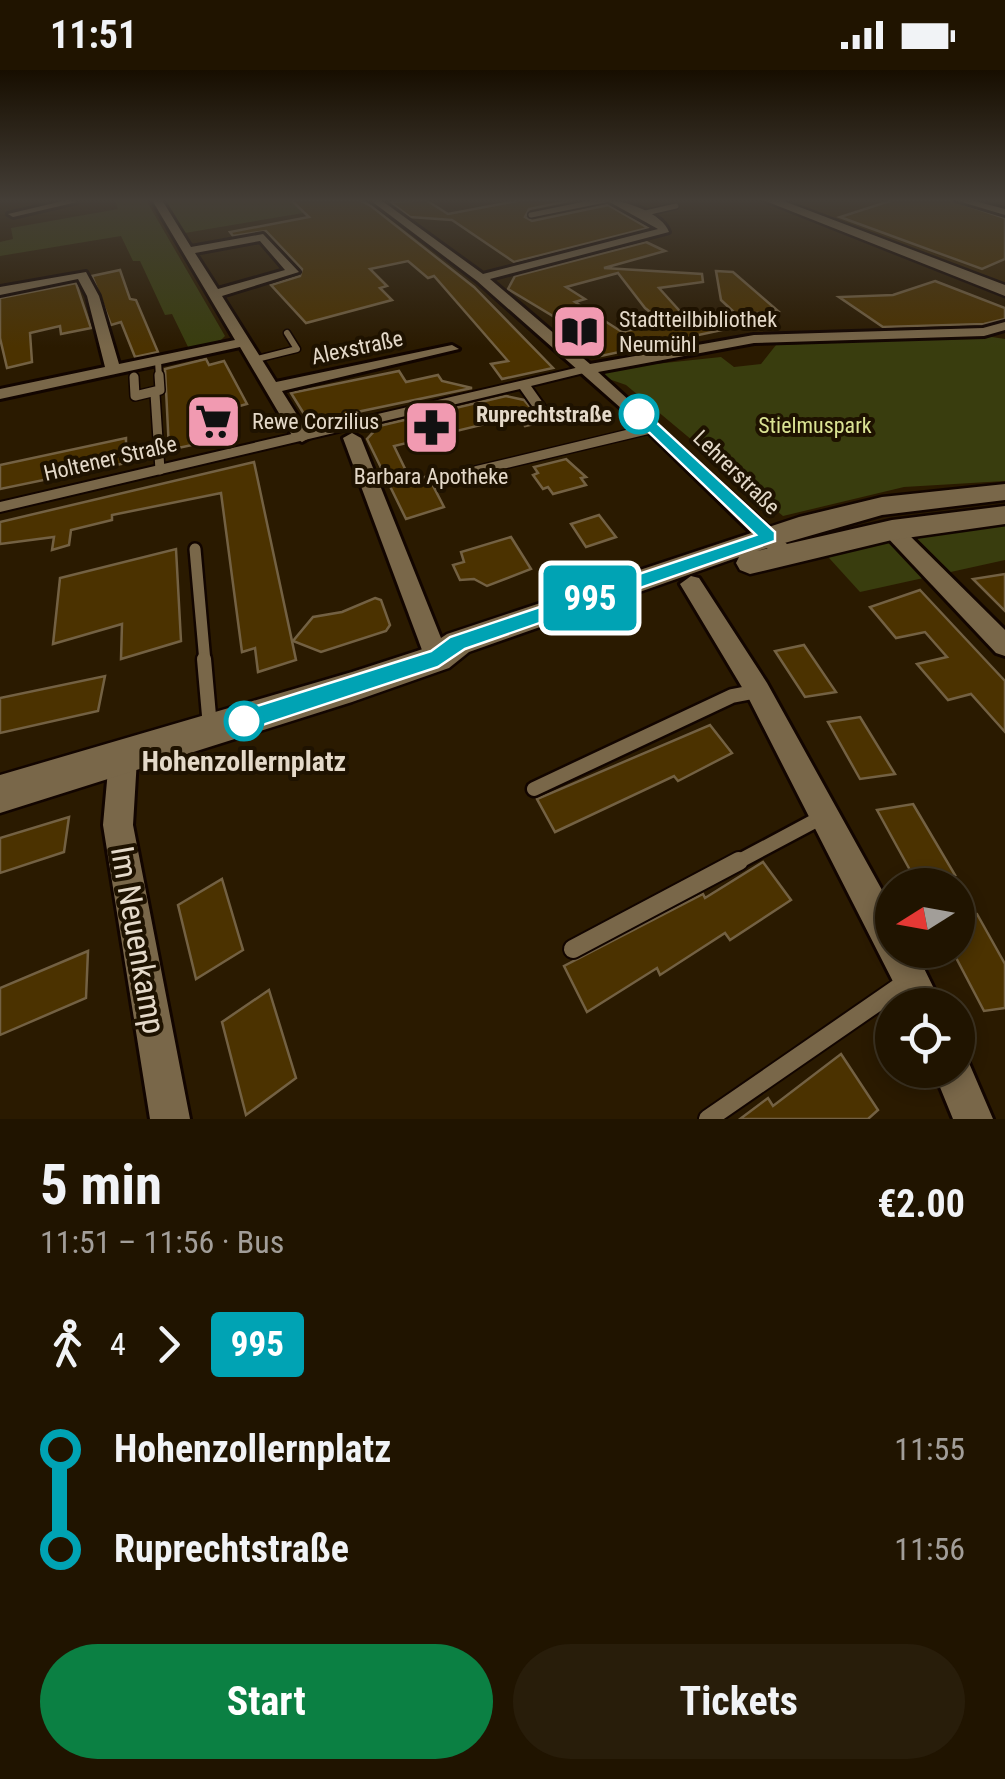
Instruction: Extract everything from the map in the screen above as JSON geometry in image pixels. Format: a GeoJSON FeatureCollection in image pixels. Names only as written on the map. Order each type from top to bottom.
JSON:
{"type":"FeatureCollection","features":[{"type":"Feature","properties":{"kind":"street"},"geometry":{"type":"LineString","coordinates":[[199,249],[188,251],[302,437]]}},
{"type":"Feature","properties":{"kind":"street"},"geometry":{"type":"LineString","coordinates":[[214,294],[288,277],[293,272],[274,249]]}},
{"type":"Feature","properties":{"kind":"street","name":"Lehrerstraße"},"geometry":{"type":"LineString","coordinates":[[442,249],[481,278],[654,428],[776,545]]}},
{"type":"Feature","properties":{"kind":"street"},"geometry":{"type":"LineString","coordinates":[[481,278],[592,249]]}},
{"type":"Feature","properties":{"kind":"street"},"geometry":{"type":"LineString","coordinates":[[888,249],[1005,300]]}},
{"type":"Feature","properties":{"kind":"street"},"geometry":{"type":"LineString","coordinates":[[897,249],[1005,291]]}},
{"type":"Feature","properties":{"kind":"street"},"geometry":{"type":"LineString","coordinates":[[0,291],[82,275],[87,278],[113,370]]}},
{"type":"Feature","properties":{"kind":"street","name":"Holtener Straße"},"geometry":{"type":"LineString","coordinates":[[0,506],[302,437],[349,432],[522,383],[584,370],[754,340],[984,332],[1005,326]]}},
{"type":"Feature","properties":{"kind":"street","name":"Holtener Straße"},"geometry":{"type":"LineString","coordinates":[[984,332],[1005,337]]}},
{"type":"Feature","properties":{"kind":"street"},"geometry":{"type":"LineString","coordinates":[[0,394],[245,342]]}},
{"type":"Feature","properties":{"kind":"street","name":"Alexstraße"},"geometry":{"type":"LineString","coordinates":[[272,388],[452,349]]}},
{"type":"Feature","properties":{"kind":"street"},"geometry":{"type":"LineString","coordinates":[[522,383],[542,410]]}},
{"type":"Feature","properties":{"kind":"street"},"geometry":{"type":"LineString","coordinates":[[349,432],[438,658]]}},
{"type":"Feature","properties":{"kind":"street"},"geometry":{"type":"LineString","coordinates":[[0,794],[123,760],[438,658],[458,643],[776,545],[882,506],[1005,492]]}},
{"type":"Feature","properties":{"kind":"street"},"geometry":{"type":"LineString","coordinates":[[438,658],[462,659],[691,584],[776,545],[1005,514]]}},
{"type":"Feature","properties":{"kind":"street"},"geometry":{"type":"LineString","coordinates":[[892,530],[1005,646]]}},
{"type":"Feature","properties":{"kind":"street"},"geometry":{"type":"LineString","coordinates":[[691,584],[758,690],[875,907]]}},
{"type":"Feature","properties":{"kind":"street","name":"Im Neuenkamp"},"geometry":{"type":"LineString","coordinates":[[123,760],[118,825],[170,1119]]}},
{"type":"Feature","properties":{"kind":"street"},"geometry":{"type":"LineString","coordinates":[[960,1088],[973,1119]]}},
{"type":"Feature","properties":{"kind":"lane"},"geometry":{"type":"LineString","coordinates":[[254,360],[297,349],[287,333]]}},
{"type":"Feature","properties":{"kind":"lane"},"geometry":{"type":"LineString","coordinates":[[134,377],[135,396],[156,394],[160,390],[158,361]]}},
{"type":"Feature","properties":{"kind":"lane"},"geometry":{"type":"LineString","coordinates":[[156,394],[160,470]]}},
{"type":"Feature","properties":{"kind":"lane"},"geometry":{"type":"LineString","coordinates":[[475,471],[654,428]]}},
{"type":"Feature","properties":{"kind":"lane"},"geometry":{"type":"LineString","coordinates":[[195,548],[211,732]]}},
{"type":"Feature","properties":{"kind":"lane"},"geometry":{"type":"LineString","coordinates":[[534,789],[655,736],[732,696],[758,690]]}},
{"type":"Feature","properties":{"kind":"lane"},"geometry":{"type":"LineString","coordinates":[[573,949],[828,814]]}},
{"type":"Feature","properties":{"kind":"lane"},"geometry":{"type":"LineString","coordinates":[[708,1119],[911,978]]}},
{"type":"Feature","properties":{"kind":"shaded area"},"geometry":{"type":"Polygon","coordinates":[[[912,249],[1005,249],[1005,285],[912,249]]]}},
{"type":"Feature","properties":{"kind":"green space"},"geometry":{"type":"Polygon","coordinates":[[[0,249],[43,249],[0,256],[0,249]]]}},
{"type":"Feature","properties":{"kind":"green space"},"geometry":{"type":"Polygon","coordinates":[[[127,249],[174,249],[225,336],[189,349],[172,314],[165,315],[140,261],[133,261],[127,249]]]}},
{"type":"Feature","properties":{"kind":"green space","name":"Stielmuspark"},"geometry":{"type":"Polygon","coordinates":[[[1005,339],[1005,481],[904,487],[783,516],[626,385],[603,377],[608,369],[721,357],[734,367],[761,364],[776,345],[1005,339]]]}},
{"type":"Feature","properties":{"kind":"green space"},"geometry":{"type":"Polygon","coordinates":[[[1005,517],[1005,560],[860,592],[820,548],[1005,517]]]}},
{"type":"Feature","properties":{"kind":"building"},"geometry":{"type":"Polygon","coordinates":[[[283,249],[426,249],[474,287],[553,368],[502,379],[491,364],[508,361],[434,276],[428,278],[408,261],[370,269],[387,286],[380,288],[392,300],[306,323],[271,285],[300,276],[302,269],[283,249]]]}},
{"type":"Feature","properties":{"kind":"building"},"geometry":{"type":"Polygon","coordinates":[[[495,249],[565,249],[514,262],[495,249]]]}},
{"type":"Feature","properties":{"kind":"building"},"geometry":{"type":"Polygon","coordinates":[[[619,249],[661,249],[665,251],[604,268],[702,274],[703,282],[659,288],[687,319],[744,318],[745,325],[601,356],[560,326],[566,324],[508,289],[515,276],[619,249]],[[618,273],[566,287],[585,299],[575,302],[622,332],[663,322],[645,308],[618,273]]]}},
{"type":"Feature","properties":{"kind":"building"},"geometry":{"type":"Polygon","coordinates":[[[927,249],[1005,249],[1005,259],[982,269],[927,249]]]}},
{"type":"Feature","properties":{"kind":"building"},"geometry":{"type":"Polygon","coordinates":[[[120,270],[130,299],[136,300],[158,352],[135,357],[121,322],[111,325],[92,276],[120,270]]]}},
{"type":"Feature","properties":{"kind":"building"},"geometry":{"type":"Polygon","coordinates":[[[716,271],[733,272],[778,311],[737,315],[721,300],[716,271]]]}},
{"type":"Feature","properties":{"kind":"building"},"geometry":{"type":"Polygon","coordinates":[[[935,281],[1005,308],[1005,319],[984,324],[883,327],[839,297],[893,295],[935,281]]]}},
{"type":"Feature","properties":{"kind":"building"},"geometry":{"type":"Polygon","coordinates":[[[76,283],[91,328],[61,334],[60,326],[30,333],[32,362],[7,368],[0,338],[0,298],[76,283]]]}},
{"type":"Feature","properties":{"kind":"building"},"geometry":{"type":"Polygon","coordinates":[[[206,359],[209,365],[224,361],[247,404],[225,410],[229,437],[169,450],[165,369],[206,359]]]}},
{"type":"Feature","properties":{"kind":"building"},"geometry":{"type":"Polygon","coordinates":[[[399,371],[406,382],[438,375],[442,381],[472,388],[309,422],[291,393],[399,371]]]}},
{"type":"Feature","properties":{"kind":"building"},"geometry":{"type":"Polygon","coordinates":[[[506,396],[524,400],[543,422],[525,426],[518,416],[394,446],[411,481],[428,476],[444,507],[406,519],[367,439],[379,426],[506,396]]]}},
{"type":"Feature","properties":{"kind":"building"},"geometry":{"type":"Polygon","coordinates":[[[126,438],[126,463],[0,489],[0,465],[126,438]]]}},
{"type":"Feature","properties":{"kind":"building"},"geometry":{"type":"Polygon","coordinates":[[[566,459],[586,477],[581,478],[586,485],[553,494],[548,487],[543,489],[533,475],[538,473],[534,467],[566,459]]]}},
{"type":"Feature","properties":{"kind":"building"},"geometry":{"type":"Polygon","coordinates":[[[254,462],[296,660],[258,672],[255,648],[242,652],[221,493],[112,515],[112,520],[71,530],[69,545],[52,550],[54,537],[0,544],[0,522],[254,462]]]}},
{"type":"Feature","properties":{"kind":"building"},"geometry":{"type":"Polygon","coordinates":[[[599,515],[616,537],[586,547],[571,524],[599,515]]]}},
{"type":"Feature","properties":{"kind":"building"},"geometry":{"type":"Polygon","coordinates":[[[511,537],[531,569],[487,586],[474,579],[460,580],[453,565],[464,562],[461,552],[511,537]]]}},
{"type":"Feature","properties":{"kind":"building"},"geometry":{"type":"Polygon","coordinates":[[[176,549],[181,641],[121,659],[122,624],[53,644],[60,578],[176,549]]]}},
{"type":"Feature","properties":{"kind":"building"},"geometry":{"type":"Polygon","coordinates":[[[1005,574],[1005,611],[973,579],[1005,574]]]}},
{"type":"Feature","properties":{"kind":"building"},"geometry":{"type":"Polygon","coordinates":[[[920,590],[1005,681],[1005,732],[971,694],[948,700],[917,664],[947,657],[925,632],[896,638],[870,607],[920,590]]]}},
{"type":"Feature","properties":{"kind":"building"},"geometry":{"type":"Polygon","coordinates":[[[375,598],[381,600],[390,625],[386,631],[321,652],[293,641],[313,617],[342,612],[375,598]]]}},
{"type":"Feature","properties":{"kind":"building"},"geometry":{"type":"Polygon","coordinates":[[[804,645],[836,692],[805,697],[775,651],[804,645]]]}},
{"type":"Feature","properties":{"kind":"building"},"geometry":{"type":"Polygon","coordinates":[[[105,676],[98,711],[0,733],[0,698],[105,676]]]}},
{"type":"Feature","properties":{"kind":"building"},"geometry":{"type":"Polygon","coordinates":[[[860,717],[895,774],[860,779],[828,722],[860,717]]]}},
{"type":"Feature","properties":{"kind":"building"},"geometry":{"type":"Polygon","coordinates":[[[710,725],[732,753],[678,781],[674,776],[555,832],[537,799],[710,725]]]}},
{"type":"Feature","properties":{"kind":"building"},"geometry":{"type":"Polygon","coordinates":[[[913,804],[951,868],[909,868],[877,810],[913,804]]]}},
{"type":"Feature","properties":{"kind":"building"},"geometry":{"type":"Polygon","coordinates":[[[69,817],[64,852],[0,873],[0,838],[69,817]]]}},
{"type":"Feature","properties":{"kind":"building"},"geometry":{"type":"Polygon","coordinates":[[[763,862],[791,900],[730,940],[725,933],[660,975],[657,968],[587,1012],[564,966],[703,894],[705,898],[763,862]]]}},
{"type":"Feature","properties":{"kind":"building"},"geometry":{"type":"Polygon","coordinates":[[[222,879],[243,950],[196,979],[178,905],[222,879]]]}},
{"type":"Feature","properties":{"kind":"building"},"geometry":{"type":"Polygon","coordinates":[[[975,914],[1005,964],[1005,1008],[984,1011],[961,968],[975,968],[975,914]]]}},
{"type":"Feature","properties":{"kind":"building"},"geometry":{"type":"Polygon","coordinates":[[[88,951],[86,998],[0,1035],[0,988],[88,951]]]}},
{"type":"Feature","properties":{"kind":"building"},"geometry":{"type":"Polygon","coordinates":[[[269,990],[296,1078],[246,1115],[222,1022],[269,990]]]}},
{"type":"Feature","properties":{"kind":"building"},"geometry":{"type":"Polygon","coordinates":[[[841,1054],[878,1110],[868,1119],[740,1119],[768,1098],[773,1106],[841,1054]]]}},
{"type":"Feature","properties":{"kind":"bus line","name":"995"},"geometry":{"type":"LineString","coordinates":[[244,721],[438,658],[458,643],[769,537],[639,414]]}},
{"type":"Feature","properties":{"kind":"place","name":"Stadtteilbibliothek Neumühl"},"geometry":{"type":"Point","coordinates":[580,332]}},
{"type":"Feature","properties":{"kind":"place","name":"Ruprechtstraße"},"geometry":{"type":"Point","coordinates":[639,414]}},
{"type":"Feature","properties":{"kind":"place","name":"Rewe Corzilius"},"geometry":{"type":"Point","coordinates":[213,421]}},
{"type":"Feature","properties":{"kind":"place","name":"Barbara Apotheke"},"geometry":{"type":"Point","coordinates":[431,428]}},
{"type":"Feature","properties":{"kind":"place","name":"Hohenzollernplatz"},"geometry":{"type":"Point","coordinates":[244,721]}}]}
